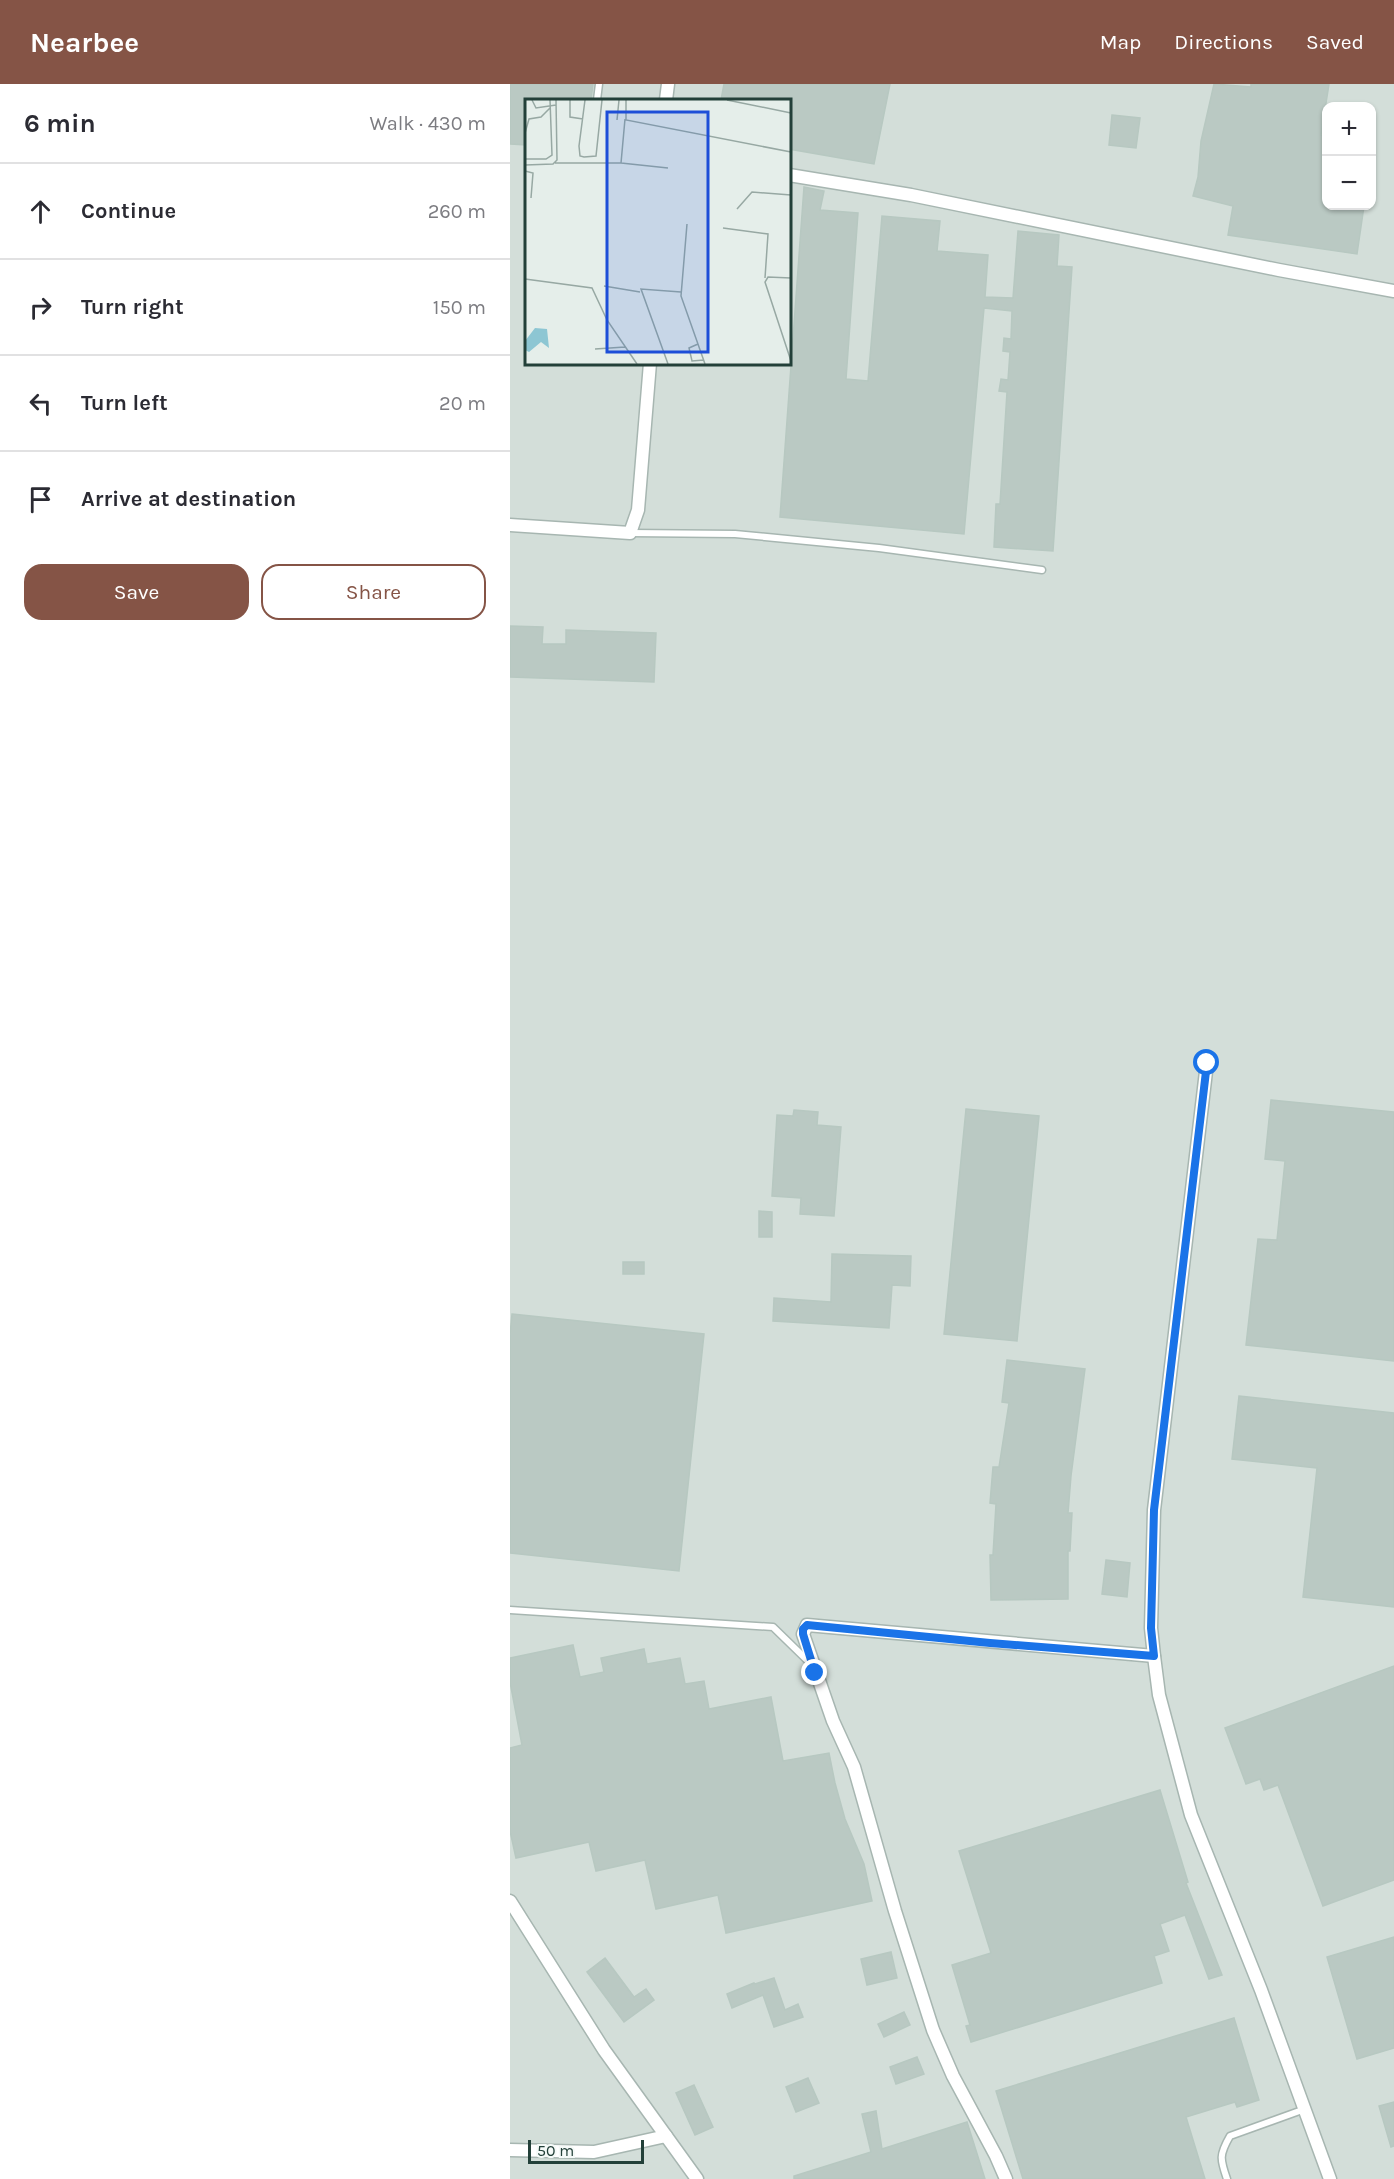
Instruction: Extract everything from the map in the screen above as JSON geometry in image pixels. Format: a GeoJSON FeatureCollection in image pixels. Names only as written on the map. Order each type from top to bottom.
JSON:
{"type":"FeatureCollection","features":[{"type":"Feature","properties":{"kind":"street"},"geometry":{"type":"LineString","coordinates":[[666,99],[668,84]]}},
{"type":"Feature","properties":{"kind":"street"},"geometry":{"type":"LineString","coordinates":[[790,175],[911,195],[1279,270],[1394,291]]}},
{"type":"Feature","properties":{"kind":"street"},"geometry":{"type":"LineString","coordinates":[[510,525],[630,533],[638,510],[650,364]]}},
{"type":"Feature","properties":{"kind":"street"},"geometry":{"type":"LineString","coordinates":[[1207,1063],[1154,1510],[1151,1628],[1154,1656],[1159,1695],[1191,1815],[1261,1990],[1330,2179]]}},
{"type":"Feature","properties":{"kind":"street"},"geometry":{"type":"LineString","coordinates":[[1006,2179],[953,2076],[933,2030],[895,1911],[854,1767],[833,1721],[812,1665],[803,1629],[807,1625],[1154,1656]]}},
{"type":"Feature","properties":{"kind":"street"},"geometry":{"type":"LineString","coordinates":[[510,1901],[604,2050],[697,2179]]}},
{"type":"Feature","properties":{"kind":"street"},"geometry":{"type":"LineString","coordinates":[[510,2150],[594,2152],[666,2136]]}},
{"type":"Feature","properties":{"kind":"lane"},"geometry":{"type":"LineString","coordinates":[[597,99],[599,84]]}},
{"type":"Feature","properties":{"kind":"lane"},"geometry":{"type":"LineString","coordinates":[[630,533],[735,534],[879,548],[1042,570]]}},
{"type":"Feature","properties":{"kind":"lane"},"geometry":{"type":"LineString","coordinates":[[510,1610],[772,1627],[812,1665]]}},
{"type":"Feature","properties":{"kind":"lane"},"geometry":{"type":"LineString","coordinates":[[1227,2179],[1220,2160],[1223,2148],[1230,2136],[1306,2109]]}},
{"type":"Feature","properties":{"kind":"shaded area"},"geometry":{"type":"Polygon","coordinates":[[[510,84],[1394,84],[1394,2179],[510,2179],[510,84]]]}},
{"type":"Feature","properties":{"kind":"building"},"geometry":{"type":"Polygon","coordinates":[[[510,84],[593,84],[591,99],[525,99],[525,145],[510,144],[510,84]]]}},
{"type":"Feature","properties":{"kind":"building"},"geometry":{"type":"Polygon","coordinates":[[[724,84],[890,84],[874,164],[790,149],[790,99],[721,99],[724,84]]]}},
{"type":"Feature","properties":{"kind":"building"},"geometry":{"type":"Polygon","coordinates":[[[1214,84],[1251,87],[1251,84],[1329,84],[1326,102],[1322,102],[1322,210],[1363,210],[1357,254],[1228,235],[1233,206],[1193,196],[1198,177],[1201,141],[1214,84]]]}},
{"type":"Feature","properties":{"kind":"building"},"geometry":{"type":"Polygon","coordinates":[[[1112,115],[1140,118],[1136,148],[1109,145],[1112,115]]]}},
{"type":"Feature","properties":{"kind":"building"},"geometry":{"type":"Polygon","coordinates":[[[804,187],[824,191],[820,210],[858,213],[846,379],[868,381],[882,216],[940,221],[937,251],[988,255],[985,297],[1013,298],[1018,231],[1059,235],[1057,266],[1072,267],[1053,551],[994,547],[996,504],[1000,504],[1007,392],[999,391],[1001,379],[1008,380],[1010,352],[1003,351],[1004,338],[1011,339],[1012,311],[984,308],[964,534],[780,517],[804,187]]]}},
{"type":"Feature","properties":{"kind":"building"},"geometry":{"type":"Polygon","coordinates":[[[510,626],[543,627],[542,644],[566,644],[566,630],[656,633],[654,682],[510,677],[510,626]]]}},
{"type":"Feature","properties":{"kind":"building"},"geometry":{"type":"Polygon","coordinates":[[[1271,1100],[1394,1112],[1394,1361],[1246,1345],[1258,1239],[1277,1240],[1285,1161],[1265,1159],[1271,1100]]]}},
{"type":"Feature","properties":{"kind":"building"},"geometry":{"type":"Polygon","coordinates":[[[966,1109],[1039,1116],[1017,1341],[944,1334],[966,1109]]]}},
{"type":"Feature","properties":{"kind":"building"},"geometry":{"type":"Polygon","coordinates":[[[794,1110],[818,1112],[817,1125],[841,1127],[834,1216],[800,1214],[801,1198],[772,1196],[777,1115],[793,1116],[794,1110]]]}},
{"type":"Feature","properties":{"kind":"building"},"geometry":{"type":"Polygon","coordinates":[[[759,1211],[772,1212],[772,1237],[759,1237],[759,1211]]]}},
{"type":"Feature","properties":{"kind":"building"},"geometry":{"type":"Polygon","coordinates":[[[832,1254],[911,1256],[910,1286],[892,1285],[889,1328],[773,1321],[774,1298],[831,1302],[832,1254]]]}},
{"type":"Feature","properties":{"kind":"building"},"geometry":{"type":"Polygon","coordinates":[[[623,1262],[644,1262],[644,1274],[623,1274],[623,1262]]]}},
{"type":"Feature","properties":{"kind":"building"},"geometry":{"type":"Polygon","coordinates":[[[512,1314],[704,1334],[679,1571],[510,1553],[510,1335],[512,1314]]]}},
{"type":"Feature","properties":{"kind":"building"},"geometry":{"type":"Polygon","coordinates":[[[1007,1360],[1085,1369],[1068,1513],[1072,1513],[1070,1551],[1068,1551],[1068,1599],[991,1600],[990,1555],[993,1555],[996,1504],[990,1503],[993,1467],[999,1467],[1009,1403],[1002,1402],[1007,1360]]]}},
{"type":"Feature","properties":{"kind":"building"},"geometry":{"type":"Polygon","coordinates":[[[1239,1396],[1394,1413],[1394,1607],[1303,1597],[1317,1468],[1232,1459],[1239,1396]]]}},
{"type":"Feature","properties":{"kind":"building"},"geometry":{"type":"Polygon","coordinates":[[[1106,1560],[1130,1563],[1127,1597],[1102,1594],[1106,1560]]]}},
{"type":"Feature","properties":{"kind":"building"},"geometry":{"type":"Polygon","coordinates":[[[573,1645],[580,1677],[604,1672],[601,1658],[644,1649],[647,1664],[680,1658],[685,1684],[704,1681],[709,1709],[771,1697],[783,1761],[829,1753],[845,1819],[864,1864],[872,1901],[726,1933],[718,1895],[656,1909],[645,1860],[596,1871],[589,1842],[516,1858],[510,1831],[510,1748],[522,1745],[510,1682],[510,1658],[573,1645]]]}},
{"type":"Feature","properties":{"kind":"building"},"geometry":{"type":"Polygon","coordinates":[[[1394,1666],[1394,1880],[1323,1906],[1278,1785],[1264,1790],[1260,1779],[1246,1784],[1225,1728],[1394,1666]]]}},
{"type":"Feature","properties":{"kind":"building"},"geometry":{"type":"Polygon","coordinates":[[[1160,1790],[1188,1882],[1186,1883],[1222,1975],[1209,1979],[1185,1915],[1160,1924],[1169,1951],[1154,1956],[1162,1983],[971,2042],[966,2026],[970,2025],[952,1965],[991,1953],[959,1851],[1160,1790]]]}},
{"type":"Feature","properties":{"kind":"building"},"geometry":{"type":"Polygon","coordinates":[[[1394,1937],[1394,2048],[1357,2059],[1327,1957],[1394,1937]]]}},
{"type":"Feature","properties":{"kind":"building"},"geometry":{"type":"Polygon","coordinates":[[[891,1952],[897,1978],[867,1985],[861,1959],[891,1952]]]}},
{"type":"Feature","properties":{"kind":"building"},"geometry":{"type":"Polygon","coordinates":[[[605,1958],[634,1997],[646,1989],[654,2000],[624,2022],[587,1972],[605,1958]]]}},
{"type":"Feature","properties":{"kind":"building"},"geometry":{"type":"Polygon","coordinates":[[[774,1978],[785,2010],[798,2004],[803,2017],[774,2027],[763,1995],[732,2008],[727,1994],[774,1978]]]}},
{"type":"Feature","properties":{"kind":"building"},"geometry":{"type":"Polygon","coordinates":[[[904,2012],[910,2025],[884,2037],[878,2024],[904,2012]]]}},
{"type":"Feature","properties":{"kind":"building"},"geometry":{"type":"Polygon","coordinates":[[[1234,2018],[1259,2100],[1237,2107],[1235,2102],[1186,2117],[1205,2179],[1023,2179],[996,2091],[1234,2018]]]}},
{"type":"Feature","properties":{"kind":"building"},"geometry":{"type":"Polygon","coordinates":[[[917,2057],[924,2074],[896,2084],[890,2067],[917,2057]]]}},
{"type":"Feature","properties":{"kind":"building"},"geometry":{"type":"Polygon","coordinates":[[[808,2078],[819,2103],[796,2112],[786,2087],[808,2078]]]}},
{"type":"Feature","properties":{"kind":"building"},"geometry":{"type":"Polygon","coordinates":[[[694,2085],[713,2127],[695,2135],[676,2093],[694,2085]]]}},
{"type":"Feature","properties":{"kind":"building"},"geometry":{"type":"Polygon","coordinates":[[[1394,2102],[1394,2146],[1391,2147],[1379,2106],[1394,2102]]]}},
{"type":"Feature","properties":{"kind":"building"},"geometry":{"type":"Polygon","coordinates":[[[876,2111],[882,2149],[967,2122],[985,2179],[794,2179],[794,2176],[871,2152],[862,2114],[876,2111]]]}},
{"type":"Feature","properties":{"kind":"route"},"geometry":{"type":"LineString","coordinates":[[815,1673],[803,1634],[803,1629],[807,1625],[1154,1656],[1151,1628],[1154,1510],[1207,1063]]}}]}
